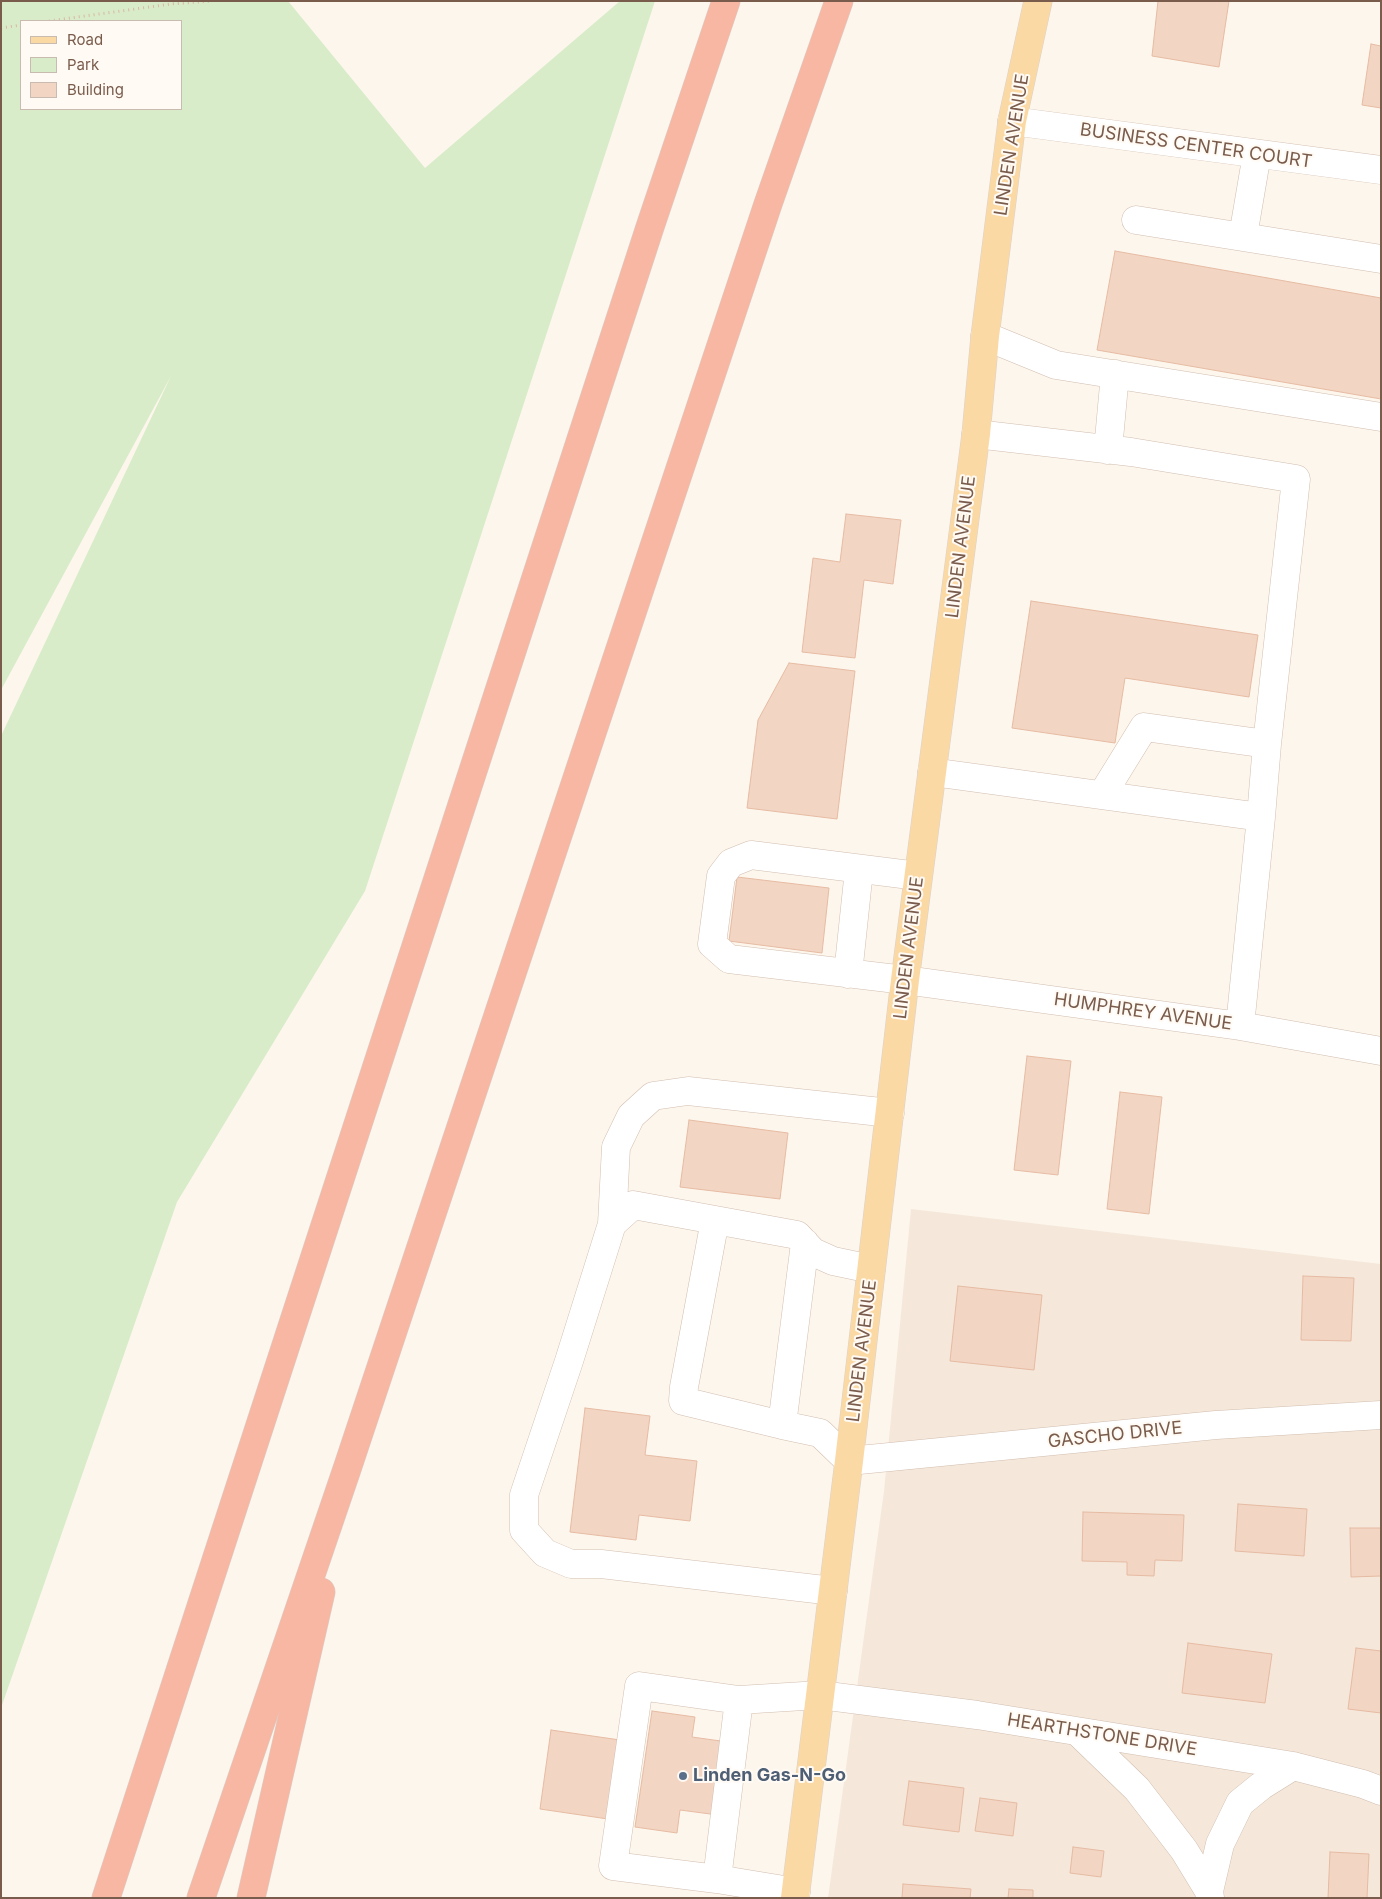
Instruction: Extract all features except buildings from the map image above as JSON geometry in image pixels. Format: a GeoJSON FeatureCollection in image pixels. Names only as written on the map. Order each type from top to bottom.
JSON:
{"type":"FeatureCollection","features":[{"type":"Feature","properties":{"kind":"highway"},"geometry":{"type":"LineString","coordinates":[[106,1898],[650,227],[726,1]]}},
{"type":"Feature","properties":{"kind":"highway"},"geometry":{"type":"LineString","coordinates":[[202,1898],[768,204],[839,1]]}},
{"type":"Feature","properties":{"kind":"highway"},"geometry":{"type":"LineString","coordinates":[[251,1898],[308,1651],[346,1469]]}},
{"type":"Feature","properties":{"kind":"main road","name":"LINDEN AVENUE"},"geometry":{"type":"LineString","coordinates":[[795,1895],[850,1461],[905,980],[976,434],[985,336],[1012,121],[1038,1]]}},
{"type":"Feature","properties":{"kind":"street","name":"BUSINESS CENTER COURT"},"geometry":{"type":"LineString","coordinates":[[1012,121],[1381,170]]}},
{"type":"Feature","properties":{"kind":"street"},"geometry":{"type":"LineString","coordinates":[[1243,236],[1257,154]]}},
{"type":"Feature","properties":{"kind":"street"},"geometry":{"type":"LineString","coordinates":[[1136,220],[1381,259]]}},
{"type":"Feature","properties":{"kind":"street"},"geometry":{"type":"LineString","coordinates":[[985,336],[1056,365],[1381,417]]}},
{"type":"Feature","properties":{"kind":"street"},"geometry":{"type":"LineString","coordinates":[[1108,450],[1116,374]]}},
{"type":"Feature","properties":{"kind":"street"},"geometry":{"type":"LineString","coordinates":[[976,434],[1108,450],[1296,479],[1267,744],[1240,1026]]}},
{"type":"Feature","properties":{"kind":"street"},"geometry":{"type":"LineString","coordinates":[[1102,796],[1144,727],[1267,744]]}},
{"type":"Feature","properties":{"kind":"street"},"geometry":{"type":"LineString","coordinates":[[932,772],[1261,817]]}},
{"type":"Feature","properties":{"kind":"street","name":"HUMPHREY AVENUE"},"geometry":{"type":"LineString","coordinates":[[859,870],[751,855],[731,863],[720,876],[712,944],[729,959],[905,980],[1240,1026],[1381,1050]]}},
{"type":"Feature","properties":{"kind":"street"},"geometry":{"type":"LineString","coordinates":[[848,974],[859,870],[918,876]]}},
{"type":"Feature","properties":{"kind":"street"},"geometry":{"type":"LineString","coordinates":[[833,1591],[600,1564],[571,1564],[545,1553],[524,1530],[524,1495],[612,1224],[616,1147],[630,1116],[653,1096],[688,1091],[890,1113]]}},
{"type":"Feature","properties":{"kind":"street"},"geometry":{"type":"LineString","coordinates":[[612,1224],[633,1205],[797,1235],[813,1252],[833,1260],[872,1269]]}},
{"type":"Feature","properties":{"kind":"street"},"geometry":{"type":"LineString","coordinates":[[715,1220],[683,1401],[820,1433],[850,1461]]}},
{"type":"Feature","properties":{"kind":"street"},"geometry":{"type":"LineString","coordinates":[[782,1425],[805,1243]]}},
{"type":"Feature","properties":{"kind":"street","name":"GASCHO DRIVE"},"geometry":{"type":"LineString","coordinates":[[850,1461],[1216,1425],[1381,1415]]}},
{"type":"Feature","properties":{"kind":"street","name":"HEARTHSTONE DRIVE"},"geometry":{"type":"LineString","coordinates":[[717,1879],[613,1866],[639,1686],[740,1700],[820,1695],[977,1715],[1293,1766],[1363,1784],[1381,1791]]}},
{"type":"Feature","properties":{"kind":"street"},"geometry":{"type":"LineString","coordinates":[[740,1700],[717,1879],[795,1895]]}},
{"type":"Feature","properties":{"kind":"street"},"geometry":{"type":"LineString","coordinates":[[1078,1732],[1137,1790],[1184,1850],[1209,1894]]}},
{"type":"Feature","properties":{"kind":"street"},"geometry":{"type":"LineString","coordinates":[[1209,1894],[1220,1844],[1240,1803],[1261,1786],[1293,1766]]}},
{"type":"Feature","properties":{"kind":"path"},"geometry":{"type":"LineString","coordinates":[[56,20],[172,3],[212,1]]}},
{"type":"Feature","properties":{"kind":"path"},"geometry":{"type":"LineString","coordinates":[[1,28],[20,25]]}},
{"type":"Feature","properties":{"kind":"shaded area"},"geometry":{"type":"Polygon","coordinates":[[[911,1209],[1381,1264],[1381,1898],[828,1898],[884,1491],[911,1209]]]}},
{"type":"Feature","properties":{"kind":"green space"},"geometry":{"type":"Polygon","coordinates":[[[1,1],[288,1],[425,168],[620,1],[655,1],[365,891],[177,1202],[1,1708],[1,736],[171,376],[1,690],[1,1]]]}},
{"type":"Feature","properties":{"kind":"place","name":"Linden Gas-N-Go"},"geometry":{"type":"Point","coordinates":[683,1776]}}]}
